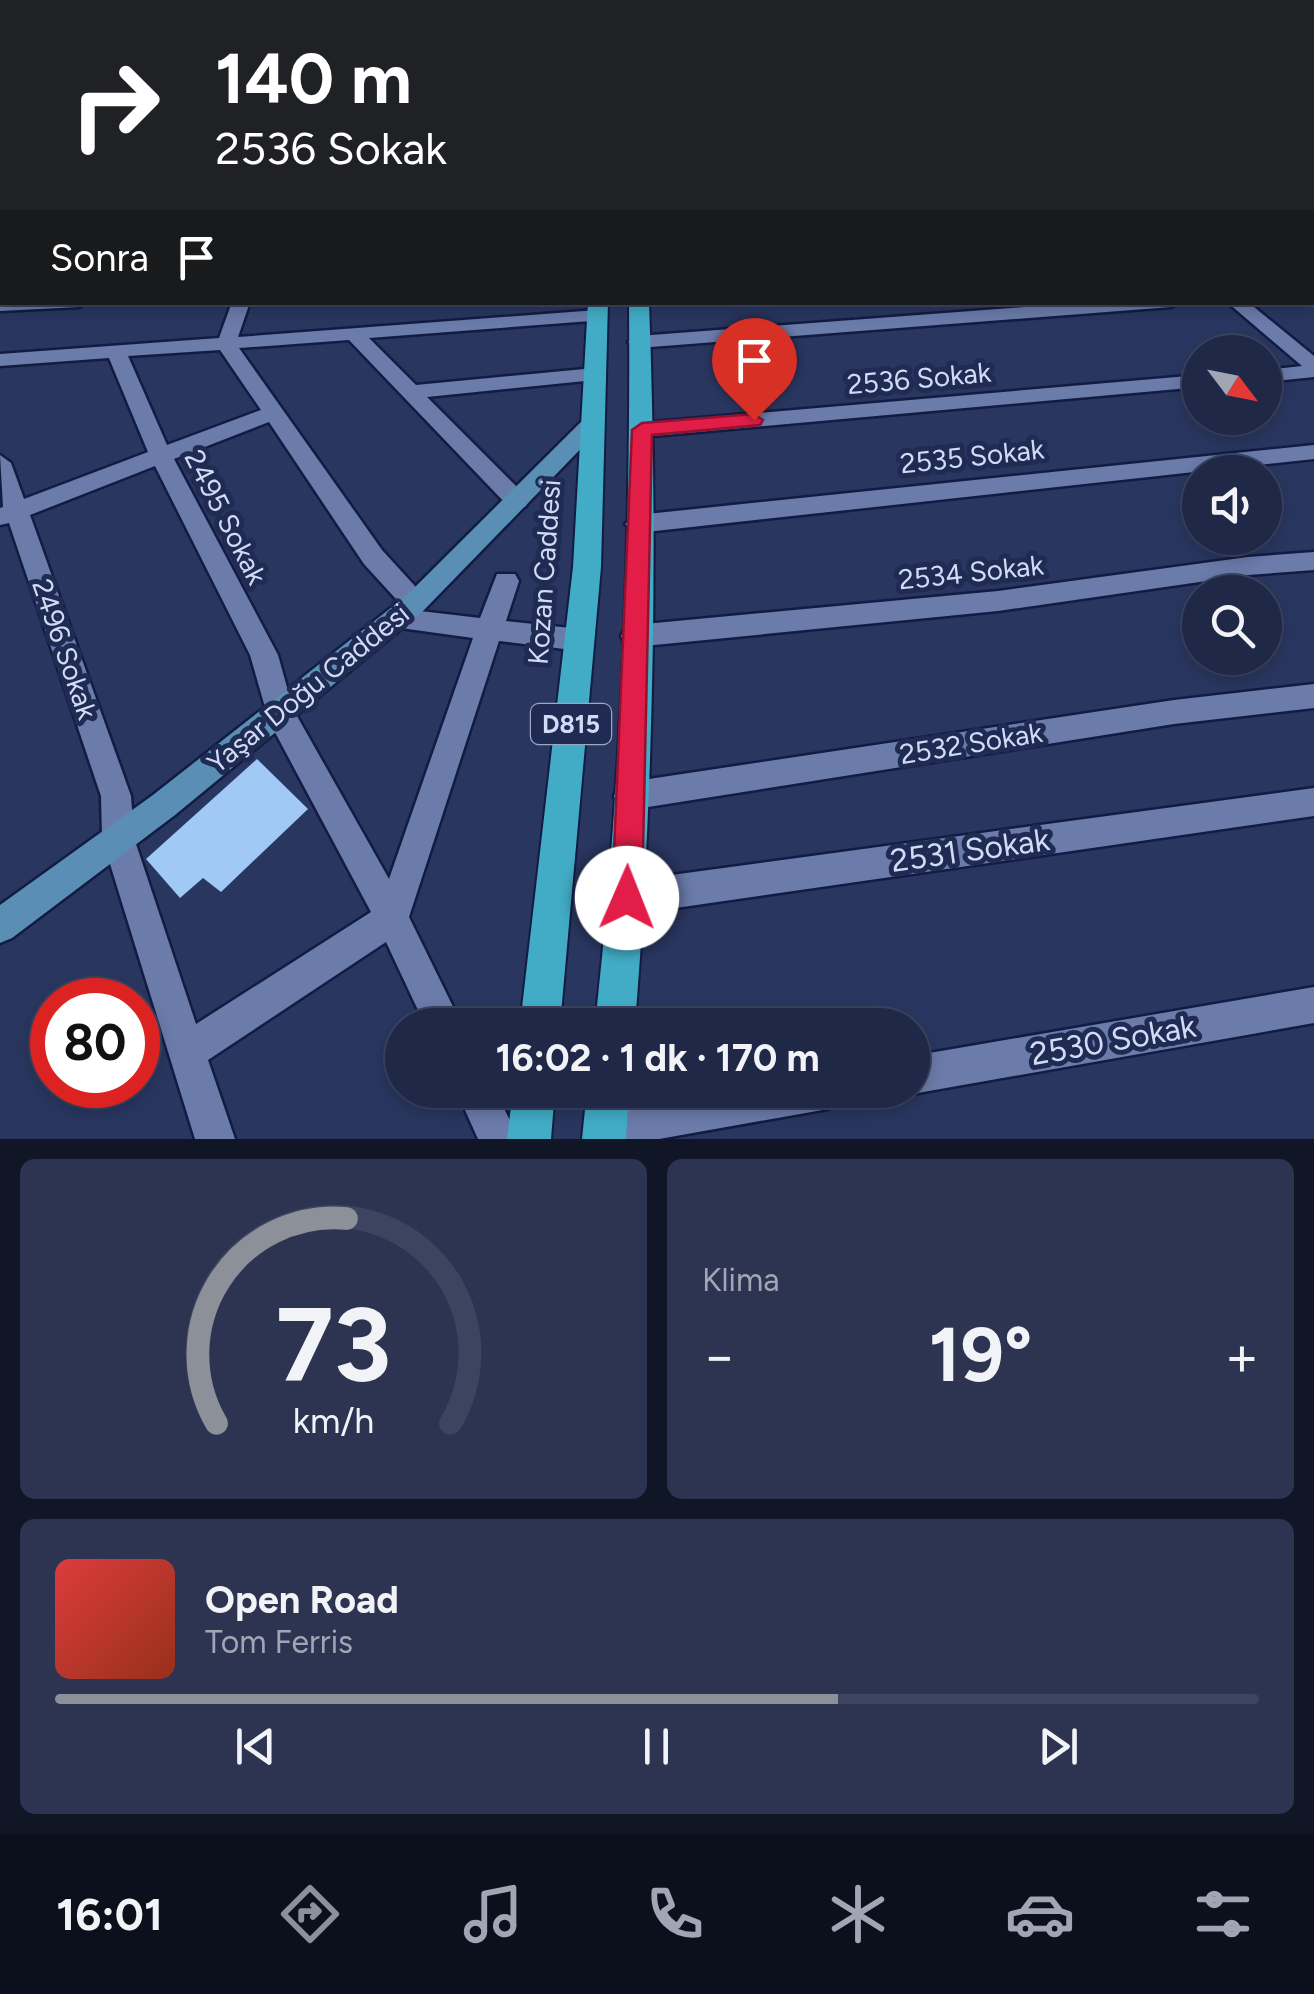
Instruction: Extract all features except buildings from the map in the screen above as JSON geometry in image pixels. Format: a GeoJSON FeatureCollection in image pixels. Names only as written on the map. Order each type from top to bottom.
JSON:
{"type":"FeatureCollection","features":[{"type":"Feature","properties":{"kind":"highway","name":"D815"},"geometry":{"type":"LineString","coordinates":[[617,1008],[627,898],[641,431],[639,305]]}},
{"type":"Feature","properties":{"kind":"highway","name":"Kozan Caddesi"},"geometry":{"type":"LineString","coordinates":[[542,1008],[580,640],[598,309]]}},
{"type":"Feature","properties":{"kind":"highway"},"geometry":{"type":"LineString","coordinates":[[593,433],[608,449],[641,431]]}},
{"type":"Feature","properties":{"kind":"highway"},"geometry":{"type":"LineString","coordinates":[[529,1139],[532,1108]]}},
{"type":"Feature","properties":{"kind":"main road","name":"Yaşar Doğu Caddesi"},"geometry":{"type":"LineString","coordinates":[[0,926],[405,611],[517,500],[593,433]]}},
{"type":"Feature","properties":{"kind":"street"},"geometry":{"type":"LineString","coordinates":[[226,344],[240,305]]}},
{"type":"Feature","properties":{"kind":"street"},"geometry":{"type":"LineString","coordinates":[[638,342],[1131,305]]}},
{"type":"Feature","properties":{"kind":"street"},"geometry":{"type":"LineString","coordinates":[[1239,305],[1314,369]]}},
{"type":"Feature","properties":{"kind":"street"},"geometry":{"type":"LineString","coordinates":[[0,360],[356,336],[598,309]]}},
{"type":"Feature","properties":{"kind":"street"},"geometry":{"type":"LineString","coordinates":[[356,336],[517,500]]}},
{"type":"Feature","properties":{"kind":"street"},"geometry":{"type":"LineString","coordinates":[[226,344],[405,611],[489,630],[580,640]]}},
{"type":"Feature","properties":{"kind":"street","name":"2495 Sokak"},"geometry":{"type":"LineString","coordinates":[[115,350],[161,456],[264,656],[279,712],[392,918],[436,1008]]}},
{"type":"Feature","properties":{"kind":"street"},"geometry":{"type":"LineString","coordinates":[[1282,374],[1314,369]]}},
{"type":"Feature","properties":{"kind":"street"},"geometry":{"type":"LineString","coordinates":[[410,392],[595,374]]}},
{"type":"Feature","properties":{"kind":"street","name":"2536 Sokak"},"geometry":{"type":"LineString","coordinates":[[641,431],[1182,383]]}},
{"type":"Feature","properties":{"kind":"street"},"geometry":{"type":"LineString","coordinates":[[8,514],[274,414]]}},
{"type":"Feature","properties":{"kind":"street","name":"2535 Sokak"},"geometry":{"type":"LineString","coordinates":[[637,524],[1314,452]]}},
{"type":"Feature","properties":{"kind":"street","name":"2496 Sokak"},"geometry":{"type":"LineString","coordinates":[[0,462],[8,514],[116,796],[118,838],[216,1139]]}},
{"type":"Feature","properties":{"kind":"street","name":"2534 Sokak"},"geometry":{"type":"LineString","coordinates":[[634,636],[998,600],[1314,561]]}},
{"type":"Feature","properties":{"kind":"street"},"geometry":{"type":"LineString","coordinates":[[187,1052],[392,918],[506,581]]}},
{"type":"Feature","properties":{"kind":"street","name":"2532 Sokak"},"geometry":{"type":"LineString","coordinates":[[629,796],[1174,712],[1314,696]]}},
{"type":"Feature","properties":{"kind":"street","name":"2531 Sokak"},"geometry":{"type":"LineString","coordinates":[[627,898],[1314,802]]}},
{"type":"Feature","properties":{"kind":"street","name":"2530 Sokak"},"geometry":{"type":"LineString","coordinates":[[930,1072],[1314,1005]]}},
{"type":"Feature","properties":{"kind":"street"},"geometry":{"type":"LineString","coordinates":[[484,1108],[499,1139]]}},
{"type":"Feature","properties":{"kind":"street"},"geometry":{"type":"LineString","coordinates":[[606,1119],[690,1108]]}},
{"type":"Feature","properties":{"kind":"route"},"geometry":{"type":"LineString","coordinates":[[627,898],[642,430],[754,420]]}}]}
